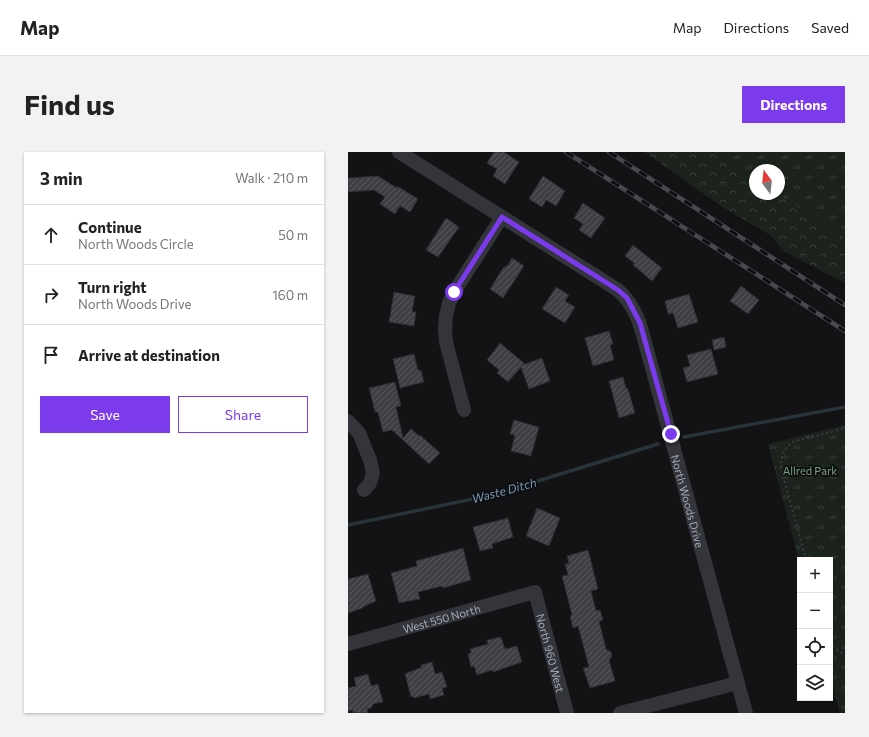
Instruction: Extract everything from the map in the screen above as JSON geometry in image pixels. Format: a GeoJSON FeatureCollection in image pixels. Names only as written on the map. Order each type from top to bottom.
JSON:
{"type":"FeatureCollection","features":[{"type":"Feature","properties":{"kind":"street","name":"North Woods Drive"},"geometry":{"type":"LineString","coordinates":[[399,152],[618,290],[627,298],[640,323],[746,713]]}},
{"type":"Feature","properties":{"kind":"street"},"geometry":{"type":"LineString","coordinates":[[464,410],[446,342],[446,316],[449,303],[454,292],[502,217]]}},
{"type":"Feature","properties":{"kind":"street"},"geometry":{"type":"LineString","coordinates":[[348,421],[359,433],[370,460],[373,473],[370,483],[364,490]]}},
{"type":"Feature","properties":{"kind":"street","name":"West 550 North"},"geometry":{"type":"LineString","coordinates":[[348,644],[535,592]]}},
{"type":"Feature","properties":{"kind":"street","name":"North 960 West"},"geometry":{"type":"LineString","coordinates":[[535,592],[568,713]]}},
{"type":"Feature","properties":{"kind":"street"},"geometry":{"type":"LineString","coordinates":[[620,713],[738,683]]}},
{"type":"Feature","properties":{"kind":"path"},"geometry":{"type":"LineString","coordinates":[[805,557],[781,468],[781,457],[786,448],[792,442],[845,428]]}},
{"type":"Feature","properties":{"kind":"path"},"geometry":{"type":"LineString","coordinates":[[833,648],[845,655]]}},
{"type":"Feature","properties":{"kind":"green space"},"geometry":{"type":"Polygon","coordinates":[[[644,152],[712,152],[749,176],[749,200],[785,199],[845,238],[845,283],[785,252],[770,235],[724,208],[644,152]]]}},
{"type":"Feature","properties":{"kind":"green space"},"geometry":{"type":"Polygon","coordinates":[[[712,152],[845,152],[845,238],[785,199],[785,164],[749,164],[749,176],[712,152]]]}},
{"type":"Feature","properties":{"kind":"green space","name":"Allred Park"},"geometry":{"type":"Polygon","coordinates":[[[845,425],[845,713],[840,713],[833,687],[833,557],[798,557],[768,444],[845,425]]]}},
{"type":"Feature","properties":{"kind":"building"},"geometry":{"type":"Polygon","coordinates":[[[494,152],[504,152],[519,162],[505,184],[493,176],[497,169],[487,163],[494,152]]]}},
{"type":"Feature","properties":{"kind":"building"},"geometry":{"type":"Polygon","coordinates":[[[378,176],[418,199],[410,212],[400,206],[395,214],[380,204],[385,197],[374,190],[348,192],[348,178],[378,176]]]}},
{"type":"Feature","properties":{"kind":"building"},"geometry":{"type":"Polygon","coordinates":[[[543,176],[565,191],[556,206],[546,200],[542,207],[529,199],[543,176]]]}},
{"type":"Feature","properties":{"kind":"building"},"geometry":{"type":"Polygon","coordinates":[[[583,203],[605,218],[591,238],[579,230],[583,224],[574,218],[583,203]]]}},
{"type":"Feature","properties":{"kind":"building"},"geometry":{"type":"Polygon","coordinates":[[[446,218],[459,227],[438,257],[426,250],[446,218]]]}},
{"type":"Feature","properties":{"kind":"building"},"geometry":{"type":"Polygon","coordinates":[[[633,245],[662,268],[652,281],[625,256],[633,245]]]}},
{"type":"Feature","properties":{"kind":"building"},"geometry":{"type":"Polygon","coordinates":[[[512,258],[524,266],[503,298],[490,289],[503,268],[508,265],[512,258]]]}},
{"type":"Feature","properties":{"kind":"building"},"geometry":{"type":"Polygon","coordinates":[[[741,286],[759,300],[748,314],[730,301],[741,286]]]}},
{"type":"Feature","properties":{"kind":"building"},"geometry":{"type":"Polygon","coordinates":[[[556,287],[569,295],[565,301],[575,307],[565,323],[542,309],[556,287]]]}},
{"type":"Feature","properties":{"kind":"building"},"geometry":{"type":"Polygon","coordinates":[[[394,292],[415,296],[412,312],[416,312],[414,326],[389,322],[394,292]]]}},
{"type":"Feature","properties":{"kind":"building"},"geometry":{"type":"Polygon","coordinates":[[[689,294],[698,322],[678,328],[673,313],[668,314],[665,301],[689,294]]]}},
{"type":"Feature","properties":{"kind":"building"},"geometry":{"type":"Polygon","coordinates":[[[609,331],[613,344],[610,345],[614,360],[593,366],[585,338],[609,331]]]}},
{"type":"Feature","properties":{"kind":"building"},"geometry":{"type":"Polygon","coordinates":[[[724,337],[726,347],[714,350],[712,340],[724,337]]]}},
{"type":"Feature","properties":{"kind":"building"},"geometry":{"type":"Polygon","coordinates":[[[500,343],[524,363],[522,365],[542,358],[550,381],[529,389],[521,367],[508,382],[497,373],[499,370],[487,360],[500,343]]]}},
{"type":"Feature","properties":{"kind":"building"},"geometry":{"type":"Polygon","coordinates":[[[711,349],[718,374],[687,382],[683,368],[690,366],[687,355],[711,349]]]}},
{"type":"Feature","properties":{"kind":"building"},"geometry":{"type":"Polygon","coordinates":[[[414,354],[418,370],[421,370],[424,382],[400,388],[393,359],[414,354]]]}},
{"type":"Feature","properties":{"kind":"building"},"geometry":{"type":"Polygon","coordinates":[[[623,377],[635,413],[619,418],[609,381],[623,377]]]}},
{"type":"Feature","properties":{"kind":"building"},"geometry":{"type":"Polygon","coordinates":[[[395,382],[401,406],[396,407],[403,438],[411,429],[440,453],[429,464],[392,430],[383,432],[378,412],[375,412],[369,388],[395,382]]]}},
{"type":"Feature","properties":{"kind":"building"},"geometry":{"type":"Polygon","coordinates":[[[514,420],[539,427],[531,456],[511,451],[515,435],[510,434],[514,420]]]}},
{"type":"Feature","properties":{"kind":"building"},"geometry":{"type":"Polygon","coordinates":[[[537,508],[560,518],[549,546],[526,536],[537,508]]]}},
{"type":"Feature","properties":{"kind":"building"},"geometry":{"type":"Polygon","coordinates":[[[508,518],[513,537],[492,544],[493,548],[480,551],[473,527],[508,518]]]}},
{"type":"Feature","properties":{"kind":"building"},"geometry":{"type":"Polygon","coordinates":[[[463,548],[471,580],[443,588],[442,586],[418,592],[420,599],[399,603],[391,573],[417,566],[416,561],[463,548]]]}},
{"type":"Feature","properties":{"kind":"building"},"geometry":{"type":"Polygon","coordinates":[[[588,550],[598,589],[591,591],[596,611],[600,610],[603,620],[599,621],[606,649],[611,652],[612,656],[609,660],[615,681],[590,688],[583,668],[589,667],[578,626],[573,628],[570,616],[572,615],[562,576],[568,575],[565,564],[569,563],[567,556],[588,550]]]}},
{"type":"Feature","properties":{"kind":"building"},"geometry":{"type":"Polygon","coordinates":[[[368,574],[376,601],[363,608],[348,613],[348,579],[368,574]]]}},
{"type":"Feature","properties":{"kind":"building"},"geometry":{"type":"Polygon","coordinates":[[[501,637],[505,649],[517,646],[522,662],[493,672],[492,670],[477,675],[474,666],[471,667],[468,654],[471,653],[470,649],[488,644],[487,640],[501,637]]]}},
{"type":"Feature","properties":{"kind":"building"},"geometry":{"type":"Polygon","coordinates":[[[432,662],[435,674],[442,672],[447,687],[442,688],[444,695],[430,699],[429,694],[414,698],[413,696],[411,697],[405,674],[422,667],[421,665],[432,662]]]}},
{"type":"Feature","properties":{"kind":"building"},"geometry":{"type":"Polygon","coordinates":[[[368,674],[371,686],[378,684],[383,702],[373,704],[371,708],[367,709],[368,713],[353,713],[353,710],[348,711],[348,688],[356,686],[354,678],[368,674]]]}},
{"type":"Feature","properties":{"kind":"waterway","name":"Waste Ditch"},"geometry":{"type":"LineString","coordinates":[[684,437],[845,407]]}},
{"type":"Feature","properties":{"kind":"waterway","name":"Waste Ditch"},"geometry":{"type":"LineString","coordinates":[[348,525],[492,495],[658,444]]}},
{"type":"Feature","properties":{"kind":"railway"},"geometry":{"type":"LineString","coordinates":[[566,152],[845,331]]}},
{"type":"Feature","properties":{"kind":"railway"},"geometry":{"type":"LineString","coordinates":[[609,152],[845,305]]}},
{"type":"Feature","properties":{"kind":"route"},"geometry":{"type":"LineString","coordinates":[[454,292],[502,217],[618,290],[627,298],[640,323],[671,434]]}}]}
